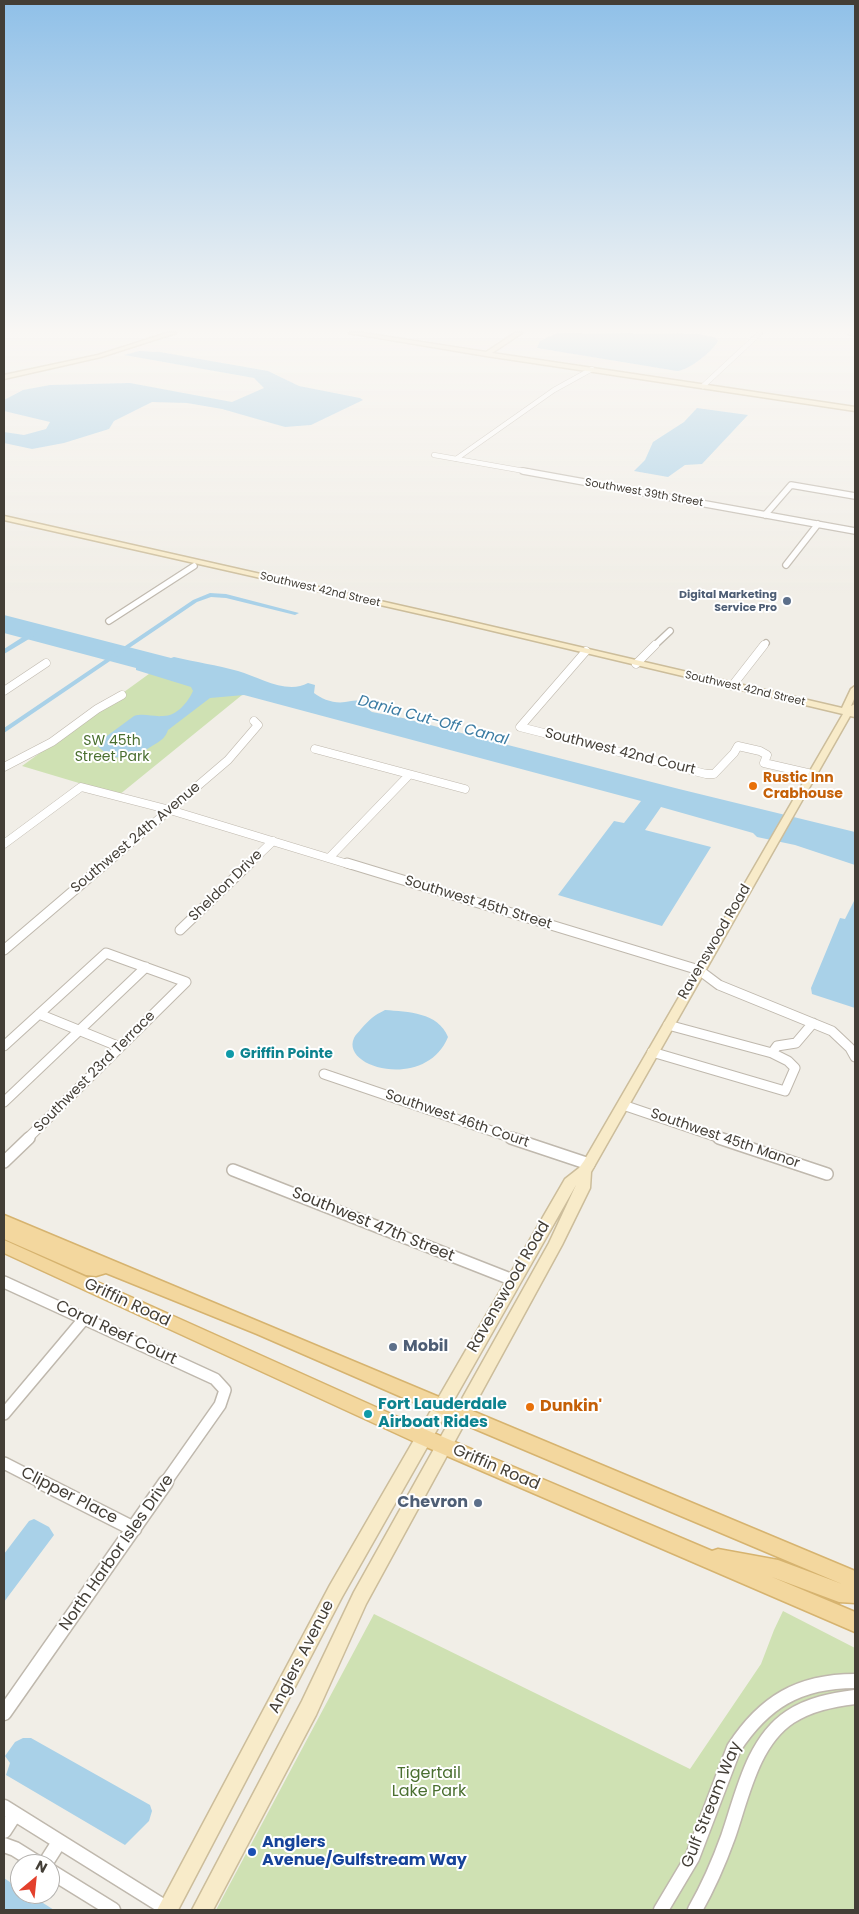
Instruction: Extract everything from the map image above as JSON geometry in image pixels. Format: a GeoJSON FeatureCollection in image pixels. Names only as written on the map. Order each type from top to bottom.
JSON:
{"type":"FeatureCollection","features":[{"type":"Feature","properties":{"kind":"main road","name":"Griffin Road"},"geometry":{"type":"LineString","coordinates":[[4,1221],[107,1266],[274,1334],[440,1407],[855,1580]]}},
{"type":"Feature","properties":{"kind":"main road"},"geometry":{"type":"LineString","coordinates":[[4,1233],[86,1269],[96,1270],[107,1266]]}},
{"type":"Feature","properties":{"kind":"main road","name":"Griffin Road"},"geometry":{"type":"LineString","coordinates":[[4,1246],[443,1446],[855,1622]]}},
{"type":"Feature","properties":{"kind":"main road"},"geometry":{"type":"LineString","coordinates":[[696,1554],[778,1569],[838,1593],[855,1594]]}},
{"type":"Feature","properties":{"kind":"street"},"geometry":{"type":"LineString","coordinates":[[456,459],[508,422]]}},
{"type":"Feature","properties":{"kind":"street","name":"Southwest 39th Street"},"geometry":{"type":"LineString","coordinates":[[434,455],[855,531]]}},
{"type":"Feature","properties":{"kind":"street"},"geometry":{"type":"LineString","coordinates":[[765,515],[791,485],[855,496]]}},
{"type":"Feature","properties":{"kind":"street","name":"Southwest 42nd Street"},"geometry":{"type":"LineString","coordinates":[[4,518],[732,686],[853,711]]}},
{"type":"Feature","properties":{"kind":"street","name":"Southwest 42nd Street"},"geometry":{"type":"LineString","coordinates":[[4,522],[585,652]]}},
{"type":"Feature","properties":{"kind":"street"},"geometry":{"type":"LineString","coordinates":[[786,564],[818,524]]}},
{"type":"Feature","properties":{"kind":"street"},"geometry":{"type":"LineString","coordinates":[[136,552],[157,552]]}},
{"type":"Feature","properties":{"kind":"street"},"geometry":{"type":"LineString","coordinates":[[109,621],[194,566]]}},
{"type":"Feature","properties":{"kind":"street"},"geometry":{"type":"LineString","coordinates":[[324,595],[343,595]]}},
{"type":"Feature","properties":{"kind":"street"},"geometry":{"type":"LineString","coordinates":[[636,664],[670,631]]}},
{"type":"Feature","properties":{"kind":"street"},"geometry":{"type":"LineString","coordinates":[[732,686],[766,643]]}},
{"type":"Feature","properties":{"kind":"street","name":"Southwest 42nd Court"},"geometry":{"type":"LineString","coordinates":[[585,652],[520,726],[706,774],[714,774],[734,753],[738,746],[760,751],[767,755],[764,763],[812,774]]}},
{"type":"Feature","properties":{"kind":"street"},"geometry":{"type":"LineString","coordinates":[[4,691],[46,663]]}},
{"type":"Feature","properties":{"kind":"street","name":"Ravenswood Road"},"geometry":{"type":"LineString","coordinates":[[440,1407],[570,1183],[586,1168],[812,774],[853,711],[846,707],[855,689]]}},
{"type":"Feature","properties":{"kind":"street"},"geometry":{"type":"LineString","coordinates":[[4,767],[57,738],[111,700],[122,695]]}},
{"type":"Feature","properties":{"kind":"street","name":"Southwest 24th Avenue"},"geometry":{"type":"LineString","coordinates":[[4,950],[233,755],[244,739],[258,725],[254,721]]}},
{"type":"Feature","properties":{"kind":"street"},"geometry":{"type":"LineString","coordinates":[[315,749],[465,789]]}},
{"type":"Feature","properties":{"kind":"street"},"geometry":{"type":"LineString","coordinates":[[329,858],[408,775]]}},
{"type":"Feature","properties":{"kind":"street","name":"Southwest 45th Street"},"geometry":{"type":"LineString","coordinates":[[4,844],[81,787],[170,810],[699,970],[719,985],[832,1031],[850,1048],[855,1057]]}},
{"type":"Feature","properties":{"kind":"street","name":"Sheldon Drive"},"geometry":{"type":"LineString","coordinates":[[180,930],[273,841]]}},
{"type":"Feature","properties":{"kind":"street"},"geometry":{"type":"LineString","coordinates":[[4,1046],[106,953],[146,967],[4,1102]]}},
{"type":"Feature","properties":{"kind":"street","name":"Southwest 23rd Terrace"},"geometry":{"type":"LineString","coordinates":[[4,1162],[186,982],[146,967]]}},
{"type":"Feature","properties":{"kind":"street"},"geometry":{"type":"LineString","coordinates":[[39,1014],[120,1047]]}},
{"type":"Feature","properties":{"kind":"street"},"geometry":{"type":"LineString","coordinates":[[772,1053],[777,1046],[796,1043],[813,1023]]}},
{"type":"Feature","properties":{"kind":"street"},"geometry":{"type":"LineString","coordinates":[[652,1052],[785,1091],[795,1068],[788,1061],[772,1053],[668,1025]]}},
{"type":"Feature","properties":{"kind":"street","name":"Southwest 46th Court"},"geometry":{"type":"LineString","coordinates":[[324,1074],[586,1168]]}},
{"type":"Feature","properties":{"kind":"street","name":"Southwest 45th Manor"},"geometry":{"type":"LineString","coordinates":[[623,1105],[828,1174]]}},
{"type":"Feature","properties":{"kind":"street","name":"Ravenswood Road"},"geometry":{"type":"LineString","coordinates":[[462,1416],[522,1307],[583,1188],[586,1168]]}},
{"type":"Feature","properties":{"kind":"street","name":"Southwest 47th Street"},"geometry":{"type":"LineString","coordinates":[[233,1170],[513,1280]]}},
{"type":"Feature","properties":{"kind":"street","name":"Coral Reef Court"},"geometry":{"type":"LineString","coordinates":[[4,1282],[215,1379],[225,1390]]}},
{"type":"Feature","properties":{"kind":"street"},"geometry":{"type":"LineString","coordinates":[[4,1414],[84,1318]]}},
{"type":"Feature","properties":{"kind":"street","name":"North Harbor Isles Drive"},"geometry":{"type":"LineString","coordinates":[[4,1713],[220,1405],[225,1390]]}},
{"type":"Feature","properties":{"kind":"street","name":"Anglers Avenue"},"geometry":{"type":"LineString","coordinates":[[168,1910],[336,1591],[440,1407]]}},
{"type":"Feature","properties":{"kind":"street","name":"Anglers Avenue"},"geometry":{"type":"LineString","coordinates":[[202,1910],[308,1708],[360,1598],[443,1446],[462,1416]]}},
{"type":"Feature","properties":{"kind":"street","name":"Clipper Place"},"geometry":{"type":"LineString","coordinates":[[4,1463],[134,1529]]}},
{"type":"Feature","properties":{"kind":"street","name":"Gulf Stream Way"},"geometry":{"type":"LineString","coordinates":[[661,1910],[692,1858],[724,1771],[743,1732],[765,1708],[792,1692],[822,1682],[855,1681]]}},
{"type":"Feature","properties":{"kind":"street","name":"Gulf Stream Way"},"geometry":{"type":"LineString","coordinates":[[696,1910],[711,1879],[753,1766],[761,1748],[771,1734],[784,1721],[803,1708],[829,1700],[855,1697]]}},
{"type":"Feature","properties":{"kind":"street"},"geometry":{"type":"LineString","coordinates":[[4,1831],[9,1811],[168,1910]]}},
{"type":"Feature","properties":{"kind":"street"},"geometry":{"type":"LineString","coordinates":[[51,1854],[59,1842]]}},
{"type":"Feature","properties":{"kind":"street"},"geometry":{"type":"LineString","coordinates":[[4,1845],[23,1854]]}},
{"type":"Feature","properties":{"kind":"street"},"geometry":{"type":"LineString","coordinates":[[60,1877],[114,1910]]}},
{"type":"Feature","properties":{"kind":"green space","name":"SW 45th Street Park"},"geometry":{"type":"Polygon","coordinates":[[[153,671],[242,695],[119,795],[22,766],[153,671]]]}},
{"type":"Feature","properties":{"kind":"green space","name":"Tigertail Lake Park"},"geometry":{"type":"Polygon","coordinates":[[[783,1611],[855,1648],[855,1910],[216,1910],[374,1614],[690,1769],[761,1664],[783,1611]]]}},
{"type":"Feature","properties":{"kind":"water"},"geometry":{"type":"Polygon","coordinates":[[[50,422],[113,422],[109,429],[64,443],[32,449],[4,443],[4,432],[24,435],[46,429],[50,422]]]}},
{"type":"Feature","properties":{"kind":"water"},"geometry":{"type":"Polygon","coordinates":[[[269,422],[317,422],[311,425],[285,427],[269,422]]]}},
{"type":"Feature","properties":{"kind":"water"},"geometry":{"type":"Polygon","coordinates":[[[684,422],[741,422],[702,464],[685,465],[668,477],[634,471],[645,460],[653,442],[684,422]]]}},
{"type":"Feature","properties":{"kind":"water"},"geometry":{"type":"Polygon","coordinates":[[[4,615],[171,658],[174,657],[230,669],[273,684],[291,687],[308,683],[315,685],[314,693],[328,701],[359,701],[365,703],[365,707],[372,712],[403,718],[855,832],[855,865],[795,845],[757,837],[753,833],[661,807],[645,830],[711,847],[662,926],[558,895],[614,821],[624,823],[641,801],[244,695],[210,698],[168,730],[164,738],[145,751],[130,757],[116,757],[103,751],[96,744],[134,716],[173,714],[185,704],[191,695],[193,691],[191,687],[136,670],[136,668],[4,633],[4,615]]]}},
{"type":"Feature","properties":{"kind":"water"},"geometry":{"type":"Polygon","coordinates":[[[855,899],[855,1008],[812,994],[811,988],[840,918],[845,919],[855,899]]]}},
{"type":"Feature","properties":{"kind":"water"},"geometry":{"type":"Polygon","coordinates":[[[385,1010],[412,1013],[430,1018],[443,1029],[448,1037],[437,1054],[422,1064],[405,1069],[388,1069],[372,1065],[360,1058],[353,1049],[354,1038],[369,1020],[385,1010]]]}},
{"type":"Feature","properties":{"kind":"water"},"geometry":{"type":"Polygon","coordinates":[[[34,1519],[49,1527],[54,1535],[4,1602],[4,1554],[29,1521],[34,1519]]]}},
{"type":"Feature","properties":{"kind":"water"},"geometry":{"type":"Polygon","coordinates":[[[23,1738],[31,1738],[150,1805],[152,1811],[149,1821],[125,1845],[6,1775],[10,1763],[5,1756],[15,1742],[23,1738]]]}},
{"type":"Feature","properties":{"kind":"water"},"geometry":{"type":"Polygon","coordinates":[[[4,1878],[10,1882],[10,1904],[45,1904],[54,1910],[4,1910],[4,1878]]]}},
{"type":"Feature","properties":{"kind":"waterway"},"geometry":{"type":"LineString","coordinates":[[4,731],[195,601],[210,595],[226,596],[295,613]]}},
{"type":"Feature","properties":{"kind":"waterway"},"geometry":{"type":"LineString","coordinates":[[4,652],[35,633]]}},
{"type":"Feature","properties":{"kind":"place","name":"Digital Marketing Service Pro"},"geometry":{"type":"Point","coordinates":[787,601]}},
{"type":"Feature","properties":{"kind":"place","name":"Rustic Inn Crabhouse"},"geometry":{"type":"Point","coordinates":[753,786]}},
{"type":"Feature","properties":{"kind":"place","name":"Griffin Pointe"},"geometry":{"type":"Point","coordinates":[230,1054]}},
{"type":"Feature","properties":{"kind":"place","name":"Mobil"},"geometry":{"type":"Point","coordinates":[393,1347]}},
{"type":"Feature","properties":{"kind":"place","name":"Dunkin'"},"geometry":{"type":"Point","coordinates":[530,1407]}},
{"type":"Feature","properties":{"kind":"place","name":"Fort Lauderdale Airboat Rides"},"geometry":{"type":"Point","coordinates":[368,1414]}},
{"type":"Feature","properties":{"kind":"place","name":"Chevron"},"geometry":{"type":"Point","coordinates":[478,1503]}},
{"type":"Feature","properties":{"kind":"place","name":"Anglers Avenue/Gulfstream Way"},"geometry":{"type":"Point","coordinates":[252,1852]}},
{"type":"Feature","properties":{"kind":"water label","name":"Dania Cut-Off Canal"},"geometry":{"type":"Point","coordinates":[433,721]}}]}
